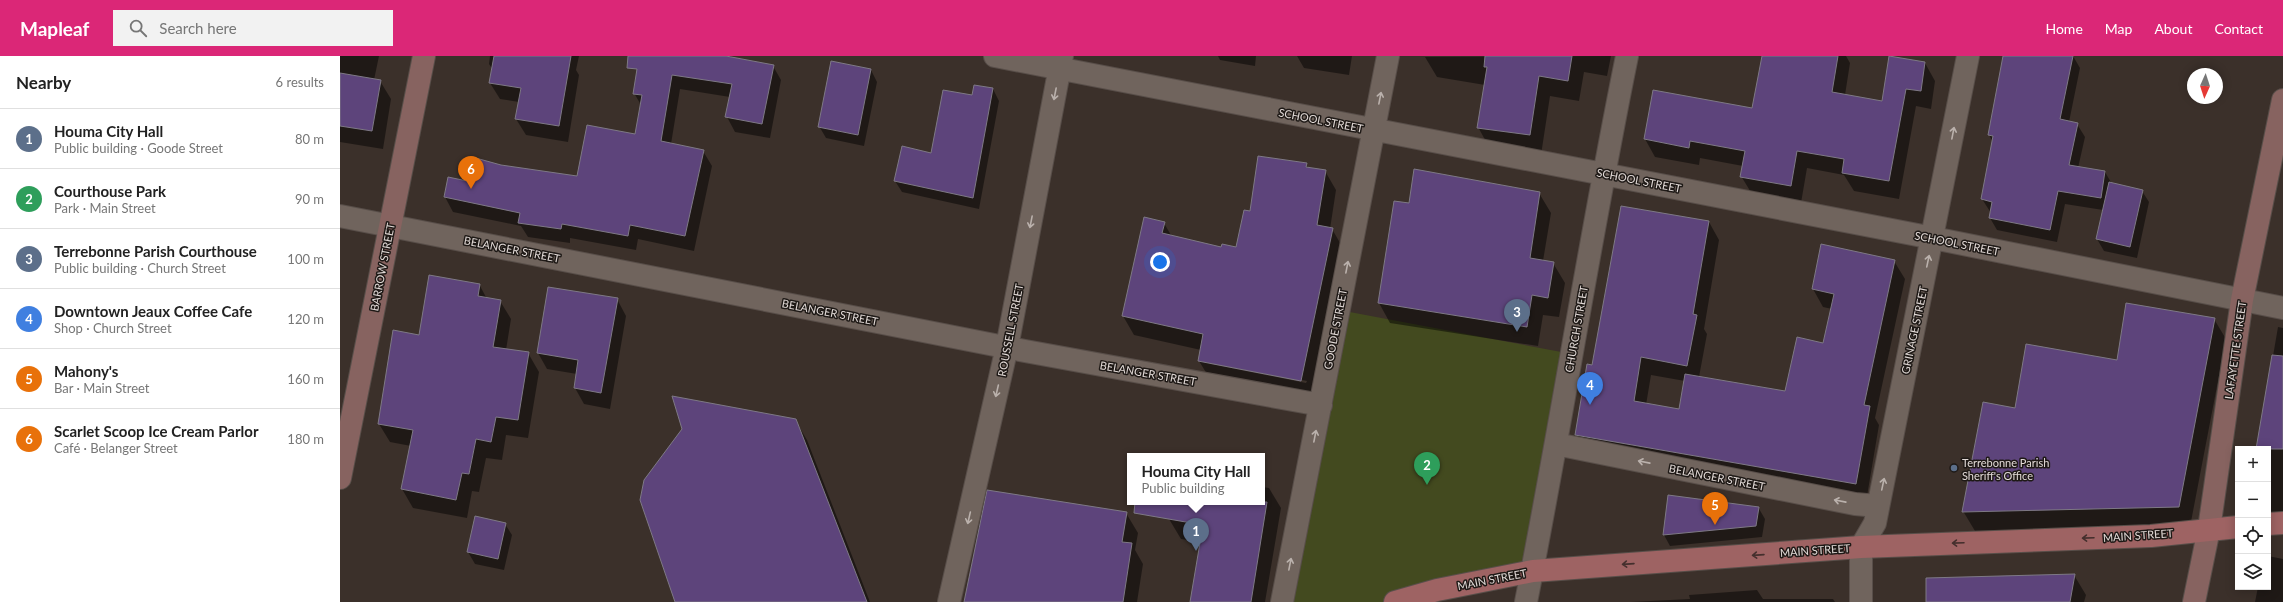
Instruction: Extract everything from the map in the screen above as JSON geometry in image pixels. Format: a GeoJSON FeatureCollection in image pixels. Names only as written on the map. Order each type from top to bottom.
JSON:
{"type":"FeatureCollection","features":[{"type":"Feature","properties":{"kind":"main road"},"geometry":{"type":"LineString","coordinates":[[2271,524],[2283,523]]}},
{"type":"Feature","properties":{"kind":"main road","name":"MAIN STREET"},"geometry":{"type":"LineString","coordinates":[[1395,602],[1437,590],[1533,571],[1861,547],[2151,536],[2235,527]]}},
{"type":"Feature","properties":{"kind":"street","name":"BARROW STREET"},"geometry":{"type":"LineString","coordinates":[[340,478],[424,56]]}},
{"type":"Feature","properties":{"kind":"street","name":"SCHOOL STREET"},"geometry":{"type":"LineString","coordinates":[[995,56],[1060,63],[1374,131],[1603,173],[2283,308]]}},
{"type":"Feature","properties":{"kind":"street","name":"GOODE STREET"},"geometry":{"type":"LineString","coordinates":[[1282,602],[1388,56]]}},
{"type":"Feature","properties":{"kind":"street","name":"CHURCH STREET"},"geometry":{"type":"LineString","coordinates":[[1526,602],[1556,444],[1603,173],[1627,56]]}},
{"type":"Feature","properties":{"kind":"street","name":"GRINAGE STREET"},"geometry":{"type":"LineString","coordinates":[[1861,547],[1875,523],[1933,238],[1968,56]]}},
{"type":"Feature","properties":{"kind":"street","name":"ROUSSELL STREET"},"geometry":{"type":"LineString","coordinates":[[949,602],[1007,347],[1060,63]]}},
{"type":"Feature","properties":{"kind":"street","name":"LAFAYETTE STREET"},"geometry":{"type":"LineString","coordinates":[[2194,602],[2209,529],[2242,300],[2283,100]]}},
{"type":"Feature","properties":{"kind":"street","name":"BELANGER STREET"},"geometry":{"type":"LineString","coordinates":[[340,216],[1007,347],[1321,404]]}},
{"type":"Feature","properties":{"kind":"street","name":"BELANGER STREET"},"geometry":{"type":"LineString","coordinates":[[1556,444],[1855,504],[1878,506]]}},
{"type":"Feature","properties":{"kind":"street"},"geometry":{"type":"LineString","coordinates":[[1861,547],[1861,602]]}},
{"type":"Feature","properties":{"kind":"green space"},"geometry":{"type":"Polygon","coordinates":[[[1339,310],[1572,354],[1533,571],[1395,602],[1282,602],[1339,310]]]}},
{"type":"Feature","properties":{"kind":"building"},"geometry":{"type":"Polygon","coordinates":[[[494,56],[571,56],[559,126],[515,119],[521,88],[489,83],[494,56]]]}},
{"type":"Feature","properties":{"kind":"building"},"geometry":{"type":"Polygon","coordinates":[[[628,56],[726,56],[774,65],[762,124],[725,117],[732,84],[672,75],[661,141],[704,150],[685,236],[630,225],[628,236],[562,224],[561,229],[518,223],[520,213],[444,197],[448,177],[467,181],[472,157],[501,165],[577,176],[587,125],[635,134],[642,95],[633,94],[637,69],[627,68],[628,56]]]}},
{"type":"Feature","properties":{"kind":"building"},"geometry":{"type":"Polygon","coordinates":[[[1485,56],[1572,56],[1568,81],[1539,76],[1530,135],[1477,128],[1487,67],[1484,67],[1485,56]]]}},
{"type":"Feature","properties":{"kind":"building"},"geometry":{"type":"Polygon","coordinates":[[[1762,56],[1838,56],[1832,92],[1882,101],[1889,56],[1925,62],[1921,91],[1906,89],[1889,181],[1842,173],[1844,159],[1797,151],[1791,186],[1740,177],[1745,151],[1690,141],[1689,148],[1644,139],[1653,90],[1752,108],[1762,56]]]}},
{"type":"Feature","properties":{"kind":"building"},"geometry":{"type":"Polygon","coordinates":[[[2003,56],[2073,56],[2060,119],[2078,123],[2069,165],[2105,171],[2101,198],[2058,191],[2050,230],[1989,218],[1992,202],[1981,199],[1993,136],[1988,135],[2003,56]]]}},
{"type":"Feature","properties":{"kind":"building"},"geometry":{"type":"Polygon","coordinates":[[[831,61],[871,69],[858,135],[818,127],[831,61]]]}},
{"type":"Feature","properties":{"kind":"building"},"geometry":{"type":"Polygon","coordinates":[[[340,73],[381,80],[372,131],[340,126],[340,73]]]}},
{"type":"Feature","properties":{"kind":"building"},"geometry":{"type":"Polygon","coordinates":[[[974,85],[993,88],[973,198],[894,181],[902,146],[931,153],[943,90],[972,95],[974,85]]]}},
{"type":"Feature","properties":{"kind":"building"},"geometry":{"type":"Polygon","coordinates":[[[1258,156],[1307,163],[1306,167],[1326,170],[1317,225],[1333,228],[1301,381],[1198,361],[1203,334],[1122,316],[1144,217],[1165,222],[1162,233],[1221,247],[1222,244],[1236,247],[1244,210],[1250,211],[1258,156]]]}},
{"type":"Feature","properties":{"kind":"building"},"geometry":{"type":"Polygon","coordinates":[[[1414,169],[1540,192],[1530,258],[1554,262],[1548,298],[1532,295],[1527,327],[1378,303],[1394,201],[1409,203],[1414,169]]]}},
{"type":"Feature","properties":{"kind":"building"},"geometry":{"type":"Polygon","coordinates":[[[2109,182],[2143,190],[2130,247],[2096,239],[2109,182]]]}},
{"type":"Feature","properties":{"kind":"building"},"geometry":{"type":"Polygon","coordinates":[[[1621,206],[1709,221],[1693,314],[1697,315],[1687,366],[1641,357],[1634,401],[1679,409],[1685,374],[1785,391],[1797,337],[1823,343],[1834,294],[1812,289],[1821,244],[1895,260],[1864,405],[1870,406],[1856,484],[1575,435],[1587,364],[1592,365],[1621,206]]]}},
{"type":"Feature","properties":{"kind":"building"},"geometry":{"type":"Polygon","coordinates":[[[429,275],[480,284],[478,296],[501,300],[493,347],[529,352],[518,420],[496,417],[491,442],[476,439],[469,474],[462,473],[456,500],[401,489],[413,430],[378,424],[393,330],[419,335],[429,275]]]}},
{"type":"Feature","properties":{"kind":"building"},"geometry":{"type":"Polygon","coordinates":[[[548,287],[618,298],[601,393],[574,388],[578,360],[537,353],[548,287]]]}},
{"type":"Feature","properties":{"kind":"building"},"geometry":{"type":"Polygon","coordinates":[[[2126,303],[2215,318],[2179,507],[1962,512],[1983,402],[2015,408],[2026,344],[2117,360],[2126,303]]]}},
{"type":"Feature","properties":{"kind":"building"},"geometry":{"type":"Polygon","coordinates":[[[2272,355],[2283,356],[2283,449],[2271,449],[2271,446],[2257,446],[2272,355]]]}},
{"type":"Feature","properties":{"kind":"building"},"geometry":{"type":"Polygon","coordinates":[[[672,396],[796,419],[867,602],[675,602],[640,500],[644,480],[682,429],[672,396]]]}},
{"type":"Feature","properties":{"kind":"building"},"geometry":{"type":"Polygon","coordinates":[[[987,490],[1127,512],[1122,542],[1132,543],[1123,602],[964,602],[987,490]]]}},
{"type":"Feature","properties":{"kind":"building"},"geometry":{"type":"Polygon","coordinates":[[[1668,495],[1759,507],[1756,526],[1663,535],[1668,495]]]}},
{"type":"Feature","properties":{"kind":"building"},"geometry":{"type":"Polygon","coordinates":[[[1265,502],[1267,502],[1251,602],[1190,602],[1203,525],[1134,513],[1135,505],[1265,505],[1265,502]]]}},
{"type":"Feature","properties":{"kind":"building"},"geometry":{"type":"Polygon","coordinates":[[[475,516],[506,523],[498,559],[467,552],[475,516]]]}},
{"type":"Feature","properties":{"kind":"building"},"geometry":{"type":"Polygon","coordinates":[[[2075,574],[2070,602],[1926,602],[1926,578],[2075,574]]]}},
{"type":"Feature","properties":{"kind":"place","name":"Scarlet Scoop Ice Cream Parlor"},"geometry":{"type":"Point","coordinates":[471,189]}},
{"type":"Feature","properties":{"kind":"place","name":"Terrebonne Parish Courthouse"},"geometry":{"type":"Point","coordinates":[1517,332]}},
{"type":"Feature","properties":{"kind":"place","name":"Downtown Jeaux Coffee Cafe"},"geometry":{"type":"Point","coordinates":[1590,405]}},
{"type":"Feature","properties":{"kind":"place","name":"Terrebonne Parish Sheriff's Office"},"geometry":{"type":"Point","coordinates":[1954,468]}},
{"type":"Feature","properties":{"kind":"place","name":"Courthouse Park"},"geometry":{"type":"Point","coordinates":[1427,485]}},
{"type":"Feature","properties":{"kind":"place","name":"Mahony's"},"geometry":{"type":"Point","coordinates":[1715,525]}},
{"type":"Feature","properties":{"kind":"place","name":"Houma City Hall"},"geometry":{"type":"Point","coordinates":[1196,551]}}]}
